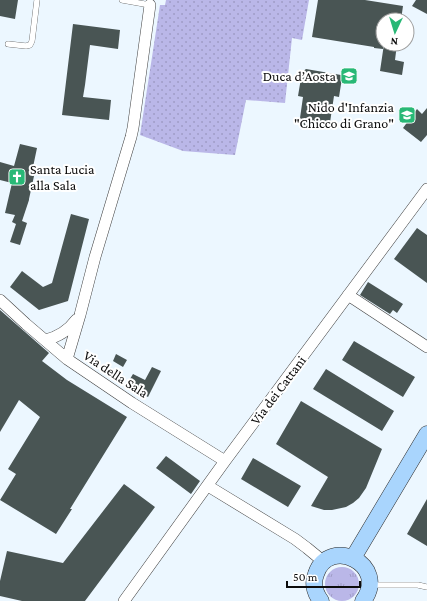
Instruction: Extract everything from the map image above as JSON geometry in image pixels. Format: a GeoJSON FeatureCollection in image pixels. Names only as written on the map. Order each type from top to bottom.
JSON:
{"type":"FeatureCollection","features":[{"type":"Feature","properties":{"kind":"street"},"geometry":{"type":"LineString","coordinates":[[67,359],[133,128],[150,2]]}},
{"type":"Feature","properties":{"kind":"street","name":"Via dei Cattani"},"geometry":{"type":"LineString","coordinates":[[124,601],[225,461],[427,190]]}},
{"type":"Feature","properties":{"kind":"street"},"geometry":{"type":"LineString","coordinates":[[348,295],[427,347]]}},
{"type":"Feature","properties":{"kind":"street","name":"Via della Sala"},"geometry":{"type":"LineString","coordinates":[[0,300],[67,359],[132,403],[225,461]]}},
{"type":"Feature","properties":{"kind":"street"},"geometry":{"type":"LineString","coordinates":[[44,340],[56,337],[66,331],[80,315]]}},
{"type":"Feature","properties":{"kind":"street"},"geometry":{"type":"LineString","coordinates":[[353,558],[427,434]]}},
{"type":"Feature","properties":{"kind":"street"},"geometry":{"type":"LineString","coordinates":[[208,486],[294,539],[324,562]]}},
{"type":"Feature","properties":{"kind":"street"},"geometry":{"type":"LineString","coordinates":[[321,601],[316,593],[314,581],[318,570],[329,558],[338,556],[353,558],[365,568],[369,585],[367,594],[363,601]]}},
{"type":"Feature","properties":{"kind":"lane"},"geometry":{"type":"LineString","coordinates":[[8,44],[30,45],[32,41],[37,0]]}},
{"type":"Feature","properties":{"kind":"lane"},"geometry":{"type":"LineString","coordinates":[[122,0],[150,2]]}},
{"type":"Feature","properties":{"kind":"lane"},"geometry":{"type":"LineString","coordinates":[[369,585],[418,585],[427,587]]}},
{"type":"Feature","properties":{"kind":"green space"},"geometry":{"type":"Polygon","coordinates":[[[166,0],[309,0],[302,40],[292,38],[285,103],[246,100],[235,155],[183,151],[140,135],[160,5],[165,5],[166,0]]]}},
{"type":"Feature","properties":{"kind":"green space"},"geometry":{"type":"Polygon","coordinates":[[[345,567],[352,569],[357,574],[359,584],[357,594],[352,599],[339,601],[332,599],[327,594],[325,581],[327,574],[332,569],[345,567]]]}},
{"type":"Feature","properties":{"kind":"building"},"geometry":{"type":"Polygon","coordinates":[[[0,0],[18,0],[15,19],[0,16],[0,0]]]}},
{"type":"Feature","properties":{"kind":"building"},"geometry":{"type":"Polygon","coordinates":[[[318,0],[365,0],[403,6],[402,12],[375,12],[375,48],[312,37],[318,0]]]}},
{"type":"Feature","properties":{"kind":"building"},"geometry":{"type":"Polygon","coordinates":[[[416,0],[427,0],[427,14],[412,6],[416,0]]]}},
{"type":"Feature","properties":{"kind":"building"},"geometry":{"type":"Polygon","coordinates":[[[73,24],[120,30],[118,49],[90,45],[83,97],[111,100],[109,120],[62,115],[73,24]]]}},
{"type":"Feature","properties":{"kind":"building"},"geometry":{"type":"Polygon","coordinates":[[[383,52],[396,52],[395,60],[404,62],[402,75],[380,71],[383,52]]]}},
{"type":"Feature","properties":{"kind":"building"},"geometry":{"type":"Polygon","coordinates":[[[306,69],[341,75],[342,78],[339,97],[334,96],[329,129],[299,125],[303,97],[298,96],[302,72],[306,69]]]}},
{"type":"Feature","properties":{"kind":"building"},"geometry":{"type":"Polygon","coordinates":[[[427,108],[427,135],[421,142],[403,128],[417,109],[422,114],[427,108]]]}},
{"type":"Feature","properties":{"kind":"building"},"geometry":{"type":"Polygon","coordinates":[[[20,144],[37,148],[33,167],[36,167],[29,200],[22,221],[27,223],[20,245],[10,242],[16,224],[12,222],[15,215],[5,213],[12,183],[0,180],[0,162],[14,166],[20,144]]]}},
{"type":"Feature","properties":{"kind":"building"},"geometry":{"type":"Polygon","coordinates":[[[71,214],[89,219],[68,301],[39,310],[10,287],[22,271],[43,287],[52,283],[71,214]]]}},
{"type":"Feature","properties":{"kind":"building"},"geometry":{"type":"Polygon","coordinates":[[[417,228],[427,235],[427,283],[394,259],[417,228]]]}},
{"type":"Feature","properties":{"kind":"building"},"geometry":{"type":"Polygon","coordinates":[[[368,282],[403,304],[397,313],[393,310],[390,314],[360,295],[368,282]]]}},
{"type":"Feature","properties":{"kind":"building"},"geometry":{"type":"Polygon","coordinates":[[[0,310],[49,353],[42,361],[67,380],[127,417],[56,534],[0,500],[16,474],[8,469],[40,417],[19,400],[0,432],[0,310]]]}},
{"type":"Feature","properties":{"kind":"building"},"geometry":{"type":"Polygon","coordinates":[[[354,341],[415,377],[403,397],[342,360],[354,341]]]}},
{"type":"Feature","properties":{"kind":"building"},"geometry":{"type":"Polygon","coordinates":[[[116,354],[127,360],[123,367],[113,361],[116,354]]]}},
{"type":"Feature","properties":{"kind":"building"},"geometry":{"type":"Polygon","coordinates":[[[152,367],[161,371],[148,397],[127,384],[133,374],[145,380],[152,367]]]}},
{"type":"Feature","properties":{"kind":"building"},"geometry":{"type":"Polygon","coordinates":[[[326,369],[394,411],[382,431],[313,389],[326,369]]]}},
{"type":"Feature","properties":{"kind":"building"},"geometry":{"type":"Polygon","coordinates":[[[301,401],[382,449],[366,488],[359,498],[346,507],[324,510],[311,506],[328,477],[276,444],[301,401]]]}},
{"type":"Feature","properties":{"kind":"building"},"geometry":{"type":"Polygon","coordinates":[[[166,456],[200,481],[191,494],[156,468],[166,456]]]}},
{"type":"Feature","properties":{"kind":"building"},"geometry":{"type":"Polygon","coordinates":[[[253,458],[301,486],[288,507],[241,479],[253,458]]]}},
{"type":"Feature","properties":{"kind":"building"},"geometry":{"type":"Polygon","coordinates":[[[124,484],[155,507],[85,601],[22,601],[0,596],[0,581],[7,551],[63,563],[124,484]]]}},
{"type":"Feature","properties":{"kind":"building"},"geometry":{"type":"Polygon","coordinates":[[[427,499],[427,546],[407,534],[427,499]]]}},
{"type":"Feature","properties":{"kind":"place","name":"Duca d’Aosta"},"geometry":{"type":"Point","coordinates":[349,76]}},
{"type":"Feature","properties":{"kind":"place","name":"Nido d'Infanzia \"Chicco di Grano\""},"geometry":{"type":"Point","coordinates":[407,115]}},
{"type":"Feature","properties":{"kind":"place","name":"Santa Lucia alla Sala"},"geometry":{"type":"Point","coordinates":[17,177]}}]}
